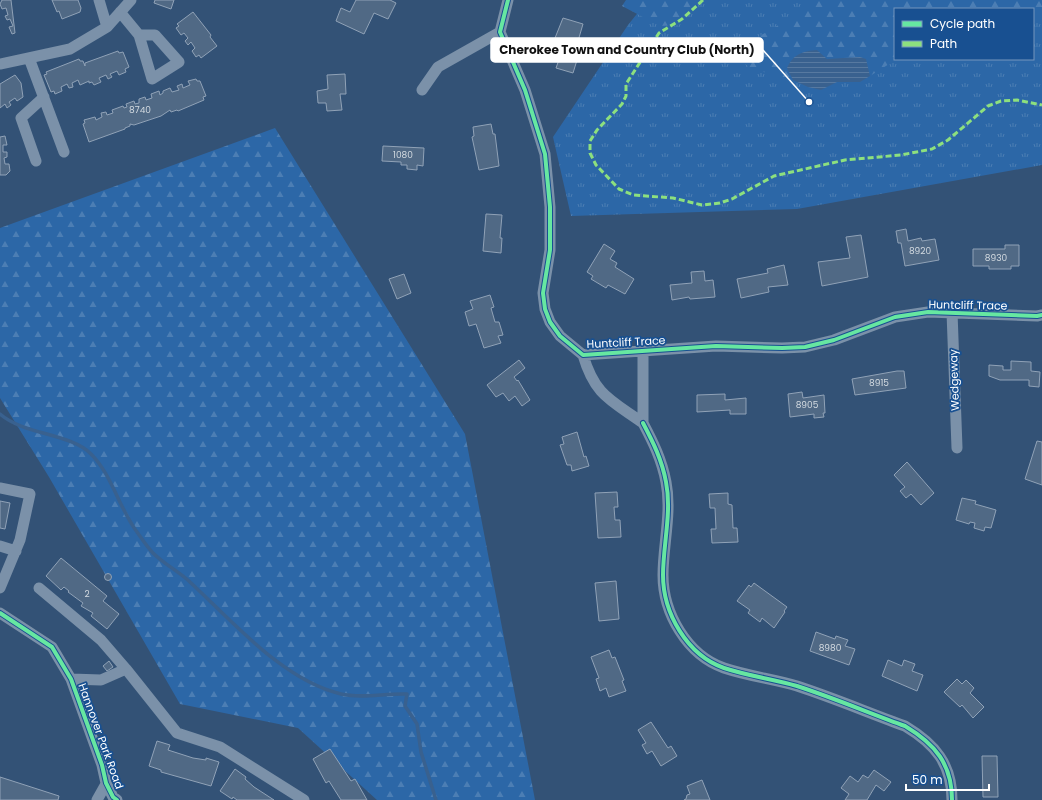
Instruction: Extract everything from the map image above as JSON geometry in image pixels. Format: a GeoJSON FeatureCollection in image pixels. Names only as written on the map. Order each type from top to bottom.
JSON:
{"type":"FeatureCollection","features":[{"type":"Feature","properties":{"kind":"street"},"geometry":{"type":"LineString","coordinates":[[99,0],[107,27]]}},
{"type":"Feature","properties":{"kind":"street"},"geometry":{"type":"LineString","coordinates":[[0,64],[70,49],[107,27],[132,0]]}},
{"type":"Feature","properties":{"kind":"street"},"geometry":{"type":"LineString","coordinates":[[422,90],[438,67],[500,32],[508,0]]}},
{"type":"Feature","properties":{"kind":"street"},"geometry":{"type":"LineString","coordinates":[[120,12],[139,35]]}},
{"type":"Feature","properties":{"kind":"street","name":"Huntcliff Trace"},"geometry":{"type":"LineString","coordinates":[[500,32],[525,90],[545,154],[550,207],[550,250],[543,293],[545,309],[550,322],[560,336],[583,355],[716,346],[782,348],[805,347],[834,340],[895,317],[928,312],[1042,315]]}},
{"type":"Feature","properties":{"kind":"street"},"geometry":{"type":"LineString","coordinates":[[29,58],[64,152]]}},
{"type":"Feature","properties":{"kind":"street"},"geometry":{"type":"LineString","coordinates":[[36,161],[21,118],[44,97]]}},
{"type":"Feature","properties":{"kind":"street","name":"Wedgeway"},"geometry":{"type":"LineString","coordinates":[[952,312],[957,448]]}},
{"type":"Feature","properties":{"kind":"street"},"geometry":{"type":"LineString","coordinates":[[643,351],[643,423]]}},
{"type":"Feature","properties":{"kind":"street"},"geometry":{"type":"LineString","coordinates":[[583,355],[589,374],[597,388],[643,423],[659,454],[666,483],[667,503],[663,576],[665,598],[673,621],[689,644],[705,658],[724,668],[797,686],[905,726],[919,734],[936,750],[947,767],[952,785],[952,800]]}},
{"type":"Feature","properties":{"kind":"street"},"geometry":{"type":"LineString","coordinates":[[0,488],[30,494],[25,524],[0,588]]}},
{"type":"Feature","properties":{"kind":"street"},"geometry":{"type":"LineString","coordinates":[[0,546],[16,550]]}},
{"type":"Feature","properties":{"kind":"street"},"geometry":{"type":"LineString","coordinates":[[39,588],[101,640],[177,733],[220,747],[304,800]]}},
{"type":"Feature","properties":{"kind":"street","name":"Hannover Park Road"},"geometry":{"type":"LineString","coordinates":[[0,613],[52,647],[71,679],[102,766],[106,784],[113,797],[117,800]]}},
{"type":"Feature","properties":{"kind":"street"},"geometry":{"type":"LineString","coordinates":[[71,679],[101,680],[126,669]]}},
{"type":"Feature","properties":{"kind":"street"},"geometry":{"type":"LineString","coordinates":[[97,800],[106,784]]}},
{"type":"Feature","properties":{"kind":"green space"},"geometry":{"type":"Polygon","coordinates":[[[626,0],[697,0],[679,25],[660,26],[622,6],[626,0]]]}},
{"type":"Feature","properties":{"kind":"green space"},"geometry":{"type":"Polygon","coordinates":[[[648,0],[1042,0],[1042,165],[797,209],[571,216],[553,137],[628,25],[648,0]]]}},
{"type":"Feature","properties":{"kind":"green space"},"geometry":{"type":"Polygon","coordinates":[[[820,0],[1042,0],[1042,9],[894,8],[894,60],[895,60],[870,76],[866,59],[849,57],[827,59],[787,68],[793,80],[749,68],[735,51],[820,0]]]}},
{"type":"Feature","properties":{"kind":"green space"},"geometry":{"type":"Polygon","coordinates":[[[275,128],[465,434],[535,800],[377,800],[298,728],[180,704],[49,477],[0,398],[0,228],[275,128]]]}},
{"type":"Feature","properties":{"kind":"shaded area"},"geometry":{"type":"Polygon","coordinates":[[[817,50],[827,59],[860,57],[866,59],[870,76],[860,82],[837,82],[821,90],[808,87],[793,80],[787,68],[792,59],[803,52],[817,50]]]}},
{"type":"Feature","properties":{"kind":"building"},"geometry":{"type":"Polygon","coordinates":[[[2,0],[11,0],[15,33],[12,34],[9,27],[13,26],[10,19],[7,20],[5,16],[8,15],[6,8],[2,9],[0,4],[2,0]]]}},
{"type":"Feature","properties":{"kind":"building"},"geometry":{"type":"Polygon","coordinates":[[[52,0],[78,0],[81,8],[80,12],[62,19],[52,0]]]}},
{"type":"Feature","properties":{"kind":"building"},"geometry":{"type":"Polygon","coordinates":[[[155,0],[174,0],[171,9],[154,3],[155,0]]]}},
{"type":"Feature","properties":{"kind":"building"},"geometry":{"type":"Polygon","coordinates":[[[356,0],[390,0],[396,3],[388,19],[374,13],[364,34],[336,21],[341,8],[350,12],[356,0]]]}},
{"type":"Feature","properties":{"kind":"building"},"geometry":{"type":"Polygon","coordinates":[[[193,12],[211,35],[210,37],[217,46],[201,58],[199,55],[196,57],[192,51],[195,48],[191,42],[188,45],[185,41],[188,38],[184,33],[181,35],[176,28],[179,26],[177,24],[193,12]]]}},
{"type":"Feature","properties":{"kind":"building"},"geometry":{"type":"Polygon","coordinates":[[[563,18],[583,24],[578,41],[576,42],[582,44],[573,73],[556,68],[560,57],[553,55],[555,43],[553,43],[563,18]]]}},
{"type":"Feature","properties":{"kind":"building"},"geometry":{"type":"Polygon","coordinates":[[[118,51],[119,53],[123,52],[129,67],[125,69],[126,72],[119,75],[117,71],[110,74],[112,77],[108,79],[106,75],[99,78],[101,82],[94,85],[92,82],[89,83],[89,81],[80,85],[78,80],[72,83],[73,87],[69,88],[67,84],[61,87],[62,91],[55,94],[54,91],[51,92],[44,75],[47,74],[46,72],[79,59],[80,61],[83,61],[85,66],[85,63],[118,51]]]}},
{"type":"Feature","properties":{"kind":"building"},"geometry":{"type":"Polygon","coordinates":[[[345,74],[346,94],[340,94],[342,110],[327,111],[326,103],[318,103],[317,91],[328,89],[327,75],[345,74]]]}},
{"type":"Feature","properties":{"kind":"building"},"geometry":{"type":"Polygon","coordinates":[[[15,75],[21,83],[23,97],[17,101],[15,98],[9,102],[11,105],[7,108],[5,104],[0,108],[0,84],[15,75]]]}},
{"type":"Feature","properties":{"kind":"building"},"geometry":{"type":"Polygon","coordinates":[[[196,79],[197,81],[200,81],[206,96],[203,97],[204,100],[178,111],[171,112],[170,110],[161,116],[134,125],[130,124],[130,126],[125,129],[89,142],[83,124],[85,123],[84,120],[95,117],[96,120],[102,117],[101,113],[106,112],[107,115],[113,113],[112,110],[123,106],[124,108],[127,107],[126,104],[134,101],[135,104],[139,103],[139,99],[145,97],[146,100],[152,98],[151,94],[159,91],[160,95],[163,91],[170,88],[172,92],[179,90],[177,86],[182,84],[183,88],[190,85],[188,81],[196,79]]]}},
{"type":"Feature","properties":{"kind":"building"},"geometry":{"type":"Polygon","coordinates":[[[491,124],[493,134],[495,134],[499,166],[479,170],[472,137],[474,136],[473,127],[491,124]]]}},
{"type":"Feature","properties":{"kind":"building"},"geometry":{"type":"Polygon","coordinates":[[[5,136],[7,145],[3,145],[3,152],[7,152],[7,157],[4,158],[5,164],[9,164],[10,171],[6,175],[0,175],[0,137],[5,136]]]}},
{"type":"Feature","properties":{"kind":"building"},"geometry":{"type":"Polygon","coordinates":[[[383,146],[424,148],[423,166],[417,165],[417,170],[407,169],[407,165],[401,165],[401,162],[382,161],[383,146]]]}},
{"type":"Feature","properties":{"kind":"building"},"geometry":{"type":"Polygon","coordinates":[[[486,214],[502,215],[500,238],[502,238],[501,253],[483,251],[486,214]]]}},
{"type":"Feature","properties":{"kind":"building"},"geometry":{"type":"Polygon","coordinates":[[[906,229],[908,241],[921,238],[922,241],[935,239],[939,260],[905,266],[901,243],[898,243],[896,231],[906,229]]]}},
{"type":"Feature","properties":{"kind":"building"},"geometry":{"type":"Polygon","coordinates":[[[861,235],[868,277],[822,286],[818,262],[850,258],[846,237],[861,235]]]}},
{"type":"Feature","properties":{"kind":"building"},"geometry":{"type":"Polygon","coordinates":[[[604,244],[615,251],[610,259],[617,263],[615,267],[634,279],[625,294],[608,285],[606,288],[591,279],[593,276],[587,272],[604,244]]]}},
{"type":"Feature","properties":{"kind":"building"},"geometry":{"type":"Polygon","coordinates":[[[1005,245],[1019,245],[1019,266],[1011,266],[1011,269],[989,269],[989,266],[973,266],[973,249],[1005,249],[1005,245]]]}},
{"type":"Feature","properties":{"kind":"building"},"geometry":{"type":"Polygon","coordinates":[[[784,265],[788,285],[768,287],[769,292],[741,298],[737,279],[768,273],[767,269],[784,265]]]}},
{"type":"Feature","properties":{"kind":"building"},"geometry":{"type":"Polygon","coordinates":[[[704,271],[705,281],[713,280],[715,297],[690,299],[689,297],[672,300],[670,285],[692,283],[691,272],[704,271]]]}},
{"type":"Feature","properties":{"kind":"building"},"geometry":{"type":"Polygon","coordinates":[[[404,274],[411,293],[397,299],[389,279],[404,274]]]}},
{"type":"Feature","properties":{"kind":"building"},"geometry":{"type":"Polygon","coordinates":[[[490,295],[494,307],[491,308],[495,322],[499,322],[503,335],[498,336],[501,343],[484,348],[476,324],[469,326],[465,312],[473,309],[470,301],[490,295]]]}},
{"type":"Feature","properties":{"kind":"building"},"geometry":{"type":"Polygon","coordinates":[[[519,360],[525,368],[514,377],[517,381],[518,380],[530,400],[522,406],[515,396],[509,401],[503,393],[496,397],[487,385],[519,360]]]}},
{"type":"Feature","properties":{"kind":"building"},"geometry":{"type":"Polygon","coordinates":[[[1011,361],[1031,362],[1031,371],[1040,372],[1039,387],[1029,386],[1029,380],[1000,380],[989,376],[989,365],[1003,366],[1003,370],[1011,370],[1011,361]]]}},
{"type":"Feature","properties":{"kind":"building"},"geometry":{"type":"Polygon","coordinates":[[[904,371],[906,388],[855,395],[852,379],[904,371]]]}},
{"type":"Feature","properties":{"kind":"building"},"geometry":{"type":"Polygon","coordinates":[[[802,392],[803,398],[824,395],[824,417],[814,418],[814,414],[790,417],[788,394],[802,392]]]}},
{"type":"Feature","properties":{"kind":"building"},"geometry":{"type":"Polygon","coordinates":[[[725,394],[725,400],[746,398],[746,414],[730,414],[730,410],[697,412],[697,395],[725,394]]]}},
{"type":"Feature","properties":{"kind":"building"},"geometry":{"type":"Polygon","coordinates":[[[577,432],[584,457],[586,456],[589,466],[572,471],[571,465],[567,465],[560,445],[564,444],[562,437],[577,432]]]}},
{"type":"Feature","properties":{"kind":"building"},"geometry":{"type":"Polygon","coordinates":[[[1037,441],[1042,442],[1042,485],[1025,479],[1037,441]]]}},
{"type":"Feature","properties":{"kind":"building"},"geometry":{"type":"Polygon","coordinates":[[[907,462],[934,493],[921,505],[911,494],[906,498],[900,491],[905,487],[894,475],[907,462]]]}},
{"type":"Feature","properties":{"kind":"building"},"geometry":{"type":"Polygon","coordinates":[[[617,492],[618,507],[614,507],[615,520],[620,520],[621,537],[598,538],[595,493],[617,492]]]}},
{"type":"Feature","properties":{"kind":"building"},"geometry":{"type":"Polygon","coordinates":[[[728,493],[728,504],[732,505],[733,528],[737,528],[738,542],[712,543],[711,529],[716,529],[715,508],[710,508],[709,494],[728,493]]]}},
{"type":"Feature","properties":{"kind":"building"},"geometry":{"type":"Polygon","coordinates":[[[962,498],[976,501],[975,504],[996,510],[991,528],[985,527],[984,531],[974,528],[975,523],[970,522],[969,524],[956,520],[962,498]]]}},
{"type":"Feature","properties":{"kind":"building"},"geometry":{"type":"Polygon","coordinates":[[[0,501],[10,503],[5,529],[0,528],[0,501]]]}},
{"type":"Feature","properties":{"kind":"building"},"geometry":{"type":"Polygon","coordinates":[[[61,558],[107,596],[103,601],[119,614],[107,629],[91,616],[93,613],[81,606],[83,603],[68,592],[69,591],[64,587],[61,590],[46,576],[61,558]]]}},
{"type":"Feature","properties":{"kind":"building"},"geometry":{"type":"Polygon","coordinates":[[[108,573],[111,574],[111,580],[108,581],[105,580],[104,577],[105,574],[108,573]]]}},
{"type":"Feature","properties":{"kind":"building"},"geometry":{"type":"Polygon","coordinates":[[[616,581],[619,619],[599,621],[595,583],[616,581]]]}},
{"type":"Feature","properties":{"kind":"building"},"geometry":{"type":"Polygon","coordinates":[[[754,583],[787,607],[774,628],[762,618],[760,622],[748,613],[750,610],[737,601],[749,585],[751,587],[754,583]]]}},
{"type":"Feature","properties":{"kind":"building"},"geometry":{"type":"Polygon","coordinates":[[[816,632],[835,639],[836,636],[848,640],[845,646],[855,649],[849,665],[810,651],[816,632]]]}},
{"type":"Feature","properties":{"kind":"building"},"geometry":{"type":"Polygon","coordinates":[[[609,650],[612,658],[615,657],[624,680],[622,681],[626,691],[609,697],[606,688],[600,691],[596,679],[599,678],[591,657],[609,650]]]}},
{"type":"Feature","properties":{"kind":"building"},"geometry":{"type":"Polygon","coordinates":[[[888,660],[902,666],[904,660],[915,664],[912,671],[923,675],[917,691],[882,676],[888,660]]]}},
{"type":"Feature","properties":{"kind":"building"},"geometry":{"type":"Polygon","coordinates":[[[109,661],[113,667],[107,671],[103,666],[109,661]]]}},
{"type":"Feature","properties":{"kind":"building"},"geometry":{"type":"Polygon","coordinates":[[[957,679],[962,684],[966,680],[974,688],[970,693],[984,707],[973,718],[962,705],[960,707],[944,692],[957,679]]]}},
{"type":"Feature","properties":{"kind":"building"},"geometry":{"type":"Polygon","coordinates":[[[651,722],[668,748],[671,746],[677,756],[661,766],[652,751],[647,754],[642,745],[646,743],[638,730],[651,722]]]}},
{"type":"Feature","properties":{"kind":"building"},"geometry":{"type":"Polygon","coordinates":[[[157,741],[170,745],[168,750],[193,758],[206,760],[206,758],[219,762],[211,786],[161,772],[161,770],[149,766],[157,741]]]}},
{"type":"Feature","properties":{"kind":"building"},"geometry":{"type":"Polygon","coordinates":[[[330,749],[351,781],[355,779],[367,800],[341,800],[329,781],[326,783],[313,759],[330,749]]]}},
{"type":"Feature","properties":{"kind":"building"},"geometry":{"type":"Polygon","coordinates":[[[982,756],[997,756],[998,797],[983,797],[982,756]]]}},
{"type":"Feature","properties":{"kind":"building"},"geometry":{"type":"Polygon","coordinates":[[[235,769],[246,777],[245,779],[254,787],[274,800],[237,800],[233,797],[232,799],[220,791],[235,769]]]}},
{"type":"Feature","properties":{"kind":"building"},"geometry":{"type":"Polygon","coordinates":[[[874,770],[891,782],[884,791],[876,785],[867,800],[845,800],[849,794],[841,788],[850,776],[858,782],[863,775],[868,778],[874,770]]]}},
{"type":"Feature","properties":{"kind":"building"},"geometry":{"type":"Polygon","coordinates":[[[0,777],[59,796],[58,800],[0,800],[0,777]]]}},
{"type":"Feature","properties":{"kind":"building"},"geometry":{"type":"Polygon","coordinates":[[[702,780],[710,800],[684,800],[686,799],[687,795],[690,794],[687,786],[702,780]]]}},
{"type":"Feature","properties":{"kind":"waterway"},"geometry":{"type":"LineString","coordinates":[[0,414],[21,426],[71,442],[82,447],[91,454],[105,472],[125,513],[151,551],[187,579],[260,648],[299,677],[320,687],[341,694],[357,696],[407,694],[405,706],[417,724],[421,752],[436,800]]}},
{"type":"Feature","properties":{"kind":"marked path"},"geometry":{"type":"LineString","coordinates":[[703,0],[682,19],[659,33],[626,84],[626,96],[622,104],[597,130],[590,141],[590,153],[596,165],[619,189],[633,195],[673,198],[702,205],[720,203],[732,199],[774,176],[845,160],[901,155],[932,149],[948,140],[988,106],[1001,101],[1017,100],[1042,105]]}},
{"type":"Feature","properties":{"kind":"cycle path"},"geometry":{"type":"LineString","coordinates":[[508,0],[500,32],[525,90],[545,154],[550,207],[550,250],[543,293],[545,309],[550,322],[560,336],[583,355],[716,346],[782,348],[805,347],[834,340],[895,317],[928,312],[1042,315]]}},
{"type":"Feature","properties":{"kind":"cycle path"},"geometry":{"type":"LineString","coordinates":[[643,423],[660,459],[668,493],[668,517],[663,564],[664,589],[667,604],[673,618],[688,643],[711,662],[724,668],[797,686],[905,726],[925,740],[940,756],[949,776],[952,800]]}},
{"type":"Feature","properties":{"kind":"cycle path"},"geometry":{"type":"LineString","coordinates":[[0,613],[52,647],[71,679],[102,765],[106,783],[113,797],[117,800]]}},
{"type":"Feature","properties":{"kind":"place","name":"Cherokee Town and Country Club (North)"},"geometry":{"type":"Point","coordinates":[809,102]}}]}
